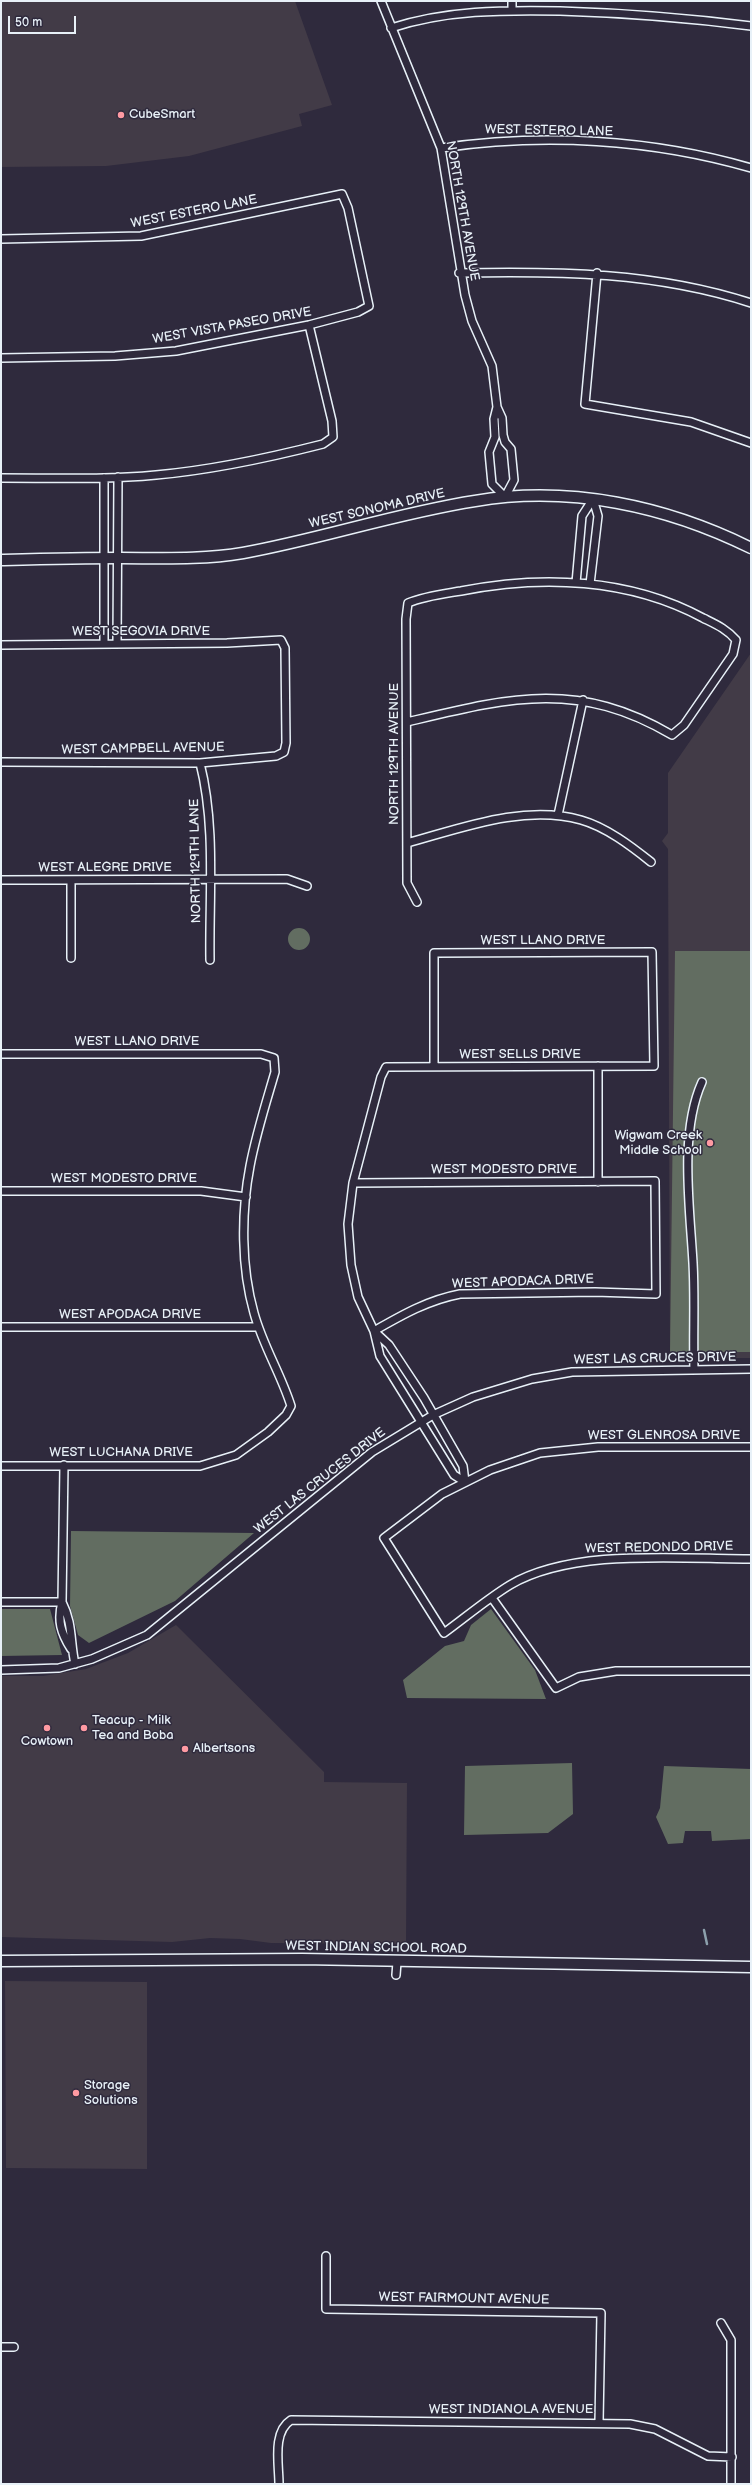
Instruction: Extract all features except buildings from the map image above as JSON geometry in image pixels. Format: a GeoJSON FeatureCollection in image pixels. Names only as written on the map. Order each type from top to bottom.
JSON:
{"type":"FeatureCollection","features":[{"type":"Feature","properties":{"kind":"street","name":"NORTH 129TH AVENUE"},"geometry":{"type":"LineString","coordinates":[[381,1],[441,148],[459,273],[472,321],[492,366],[497,407],[502,418],[505,442],[512,449],[514,480],[505,498],[492,484],[489,452],[495,437],[494,419],[497,407]]}},
{"type":"Feature","properties":{"kind":"street"},"geometry":{"type":"LineString","coordinates":[[512,1],[512,10]]}},
{"type":"Feature","properties":{"kind":"street"},"geometry":{"type":"LineString","coordinates":[[391,28],[440,15],[512,10],[599,12],[699,19],[751,26]]}},
{"type":"Feature","properties":{"kind":"street","name":"WEST ESTERO LANE"},"geometry":{"type":"LineString","coordinates":[[441,148],[483,142],[586,141],[639,146],[751,168]]}},
{"type":"Feature","properties":{"kind":"street","name":"WEST ESTERO LANE"},"geometry":{"type":"LineString","coordinates":[[1,239],[141,236],[342,194],[348,208],[369,306]]}},
{"type":"Feature","properties":{"kind":"street"},"geometry":{"type":"LineString","coordinates":[[459,273],[597,273],[654,279],[698,288],[751,303]]}},
{"type":"Feature","properties":{"kind":"street"},"geometry":{"type":"LineString","coordinates":[[597,273],[585,404],[691,422],[751,443]]}},
{"type":"Feature","properties":{"kind":"street","name":"WEST VISTA PASEO DRIVE"},"geometry":{"type":"LineString","coordinates":[[1,358],[115,356],[176,351],[309,325],[358,312],[369,306]]}},
{"type":"Feature","properties":{"kind":"street"},"geometry":{"type":"LineString","coordinates":[[1,478],[104,478],[212,469],[323,444],[333,437],[332,421],[309,325]]}},
{"type":"Feature","properties":{"kind":"street"},"geometry":{"type":"LineString","coordinates":[[117,644],[118,477]]}},
{"type":"Feature","properties":{"kind":"street"},"geometry":{"type":"LineString","coordinates":[[104,478],[104,644]]}},
{"type":"Feature","properties":{"kind":"street","name":"WEST SONOMA DRIVE"},"geometry":{"type":"LineString","coordinates":[[1,560],[185,558],[241,553],[447,506],[505,498],[537,496],[593,499],[643,507],[669,514],[722,533],[751,548]]}},
{"type":"Feature","properties":{"kind":"street"},"geometry":{"type":"LineString","coordinates":[[407,722],[507,699],[554,697],[583,700],[629,713],[672,735],[684,725],[733,654],[736,640],[729,632],[687,609],[621,589],[576,583],[582,516],[593,499]]}},
{"type":"Feature","properties":{"kind":"street"},"geometry":{"type":"LineString","coordinates":[[590,584],[598,516],[593,499]]}},
{"type":"Feature","properties":{"kind":"street","name":"NORTH 129TH AVENUE"},"geometry":{"type":"LineString","coordinates":[[417,902],[407,883],[406,619],[408,604],[420,598],[501,583],[545,581],[576,583]]}},
{"type":"Feature","properties":{"kind":"street","name":"WEST SEGOVIA DRIVE"},"geometry":{"type":"LineString","coordinates":[[1,645],[227,643],[281,640],[285,648],[284,752]]}},
{"type":"Feature","properties":{"kind":"street"},"geometry":{"type":"LineString","coordinates":[[558,815],[583,700]]}},
{"type":"Feature","properties":{"kind":"street","name":"WEST CAMPBELL AVENUE"},"geometry":{"type":"LineString","coordinates":[[1,762],[200,763],[276,756],[284,752]]}},
{"type":"Feature","properties":{"kind":"street","name":"NORTH 129TH LANE"},"geometry":{"type":"LineString","coordinates":[[200,763],[206,787],[209,817],[210,960]]}},
{"type":"Feature","properties":{"kind":"street"},"geometry":{"type":"LineString","coordinates":[[407,843],[509,817],[558,815],[582,820],[600,828],[634,848],[651,862]]}},
{"type":"Feature","properties":{"kind":"street","name":"WEST ALEGRE DRIVE"},"geometry":{"type":"LineString","coordinates":[[1,880],[287,879],[307,886]]}},
{"type":"Feature","properties":{"kind":"street"},"geometry":{"type":"LineString","coordinates":[[71,880],[71,958]]}},
{"type":"Feature","properties":{"kind":"street","name":"WEST LLANO DRIVE"},"geometry":{"type":"LineString","coordinates":[[434,1067],[434,953],[652,952],[654,1066]]}},
{"type":"Feature","properties":{"kind":"street","name":"WEST LLANO DRIVE"},"geometry":{"type":"LineString","coordinates":[[1,1054],[260,1054],[274,1058],[275,1072],[250,1166],[246,1197]]}},
{"type":"Feature","properties":{"kind":"street"},"geometry":{"type":"LineString","coordinates":[[598,1066],[598,1182]]}},
{"type":"Feature","properties":{"kind":"street","name":"WEST SELLS DRIVE"},"geometry":{"type":"LineString","coordinates":[[353,1183],[381,1076],[386,1067],[654,1066]]}},
{"type":"Feature","properties":{"kind":"street"},"geometry":{"type":"LineString","coordinates":[[694,1370],[693,1263],[690,1227],[690,1126],[696,1096],[702,1082]]}},
{"type":"Feature","properties":{"kind":"street","name":"WEST MODESTO DRIVE"},"geometry":{"type":"LineString","coordinates":[[353,1183],[656,1181],[656,1294]]}},
{"type":"Feature","properties":{"kind":"street"},"geometry":{"type":"LineString","coordinates":[[353,1183],[348,1224],[351,1264],[358,1297],[374,1331],[380,1356],[422,1421],[454,1475],[465,1482]]}},
{"type":"Feature","properties":{"kind":"street","name":"WEST MODESTO DRIVE"},"geometry":{"type":"LineString","coordinates":[[1,1191],[201,1191],[246,1197]]}},
{"type":"Feature","properties":{"kind":"street"},"geometry":{"type":"LineString","coordinates":[[246,1197],[244,1245],[248,1283],[258,1327]]}},
{"type":"Feature","properties":{"kind":"street","name":"WEST APODACA DRIVE"},"geometry":{"type":"LineString","coordinates":[[374,1331],[417,1307],[445,1296],[460,1294],[595,1292],[656,1294]]}},
{"type":"Feature","properties":{"kind":"street","name":"WEST APODACA DRIVE"},"geometry":{"type":"LineString","coordinates":[[1,1327],[258,1327]]}},
{"type":"Feature","properties":{"kind":"street","name":"WEST LUCHANA DRIVE"},"geometry":{"type":"LineString","coordinates":[[1,1466],[200,1466],[236,1455],[268,1432],[286,1415],[291,1406],[265,1349],[258,1327]]}},
{"type":"Feature","properties":{"kind":"street"},"geometry":{"type":"LineString","coordinates":[[374,1331],[389,1345],[433,1415],[463,1466],[465,1482]]}},
{"type":"Feature","properties":{"kind":"street","name":"WEST LAS CRUCES DRIVE"},"geometry":{"type":"LineString","coordinates":[[1,1670],[35,1670],[75,1664],[125,1646],[147,1635],[358,1463],[394,1436],[433,1415],[500,1387],[532,1379],[572,1372],[600,1370],[751,1369]]}},
{"type":"Feature","properties":{"kind":"street","name":"WEST GLENROSA DRIVE"},"geometry":{"type":"LineString","coordinates":[[444,1633],[384,1538],[442,1494],[490,1470],[540,1453],[598,1446],[751,1447]]}},
{"type":"Feature","properties":{"kind":"street"},"geometry":{"type":"LineString","coordinates":[[64,1465],[62,1602],[58,1615],[64,1638],[71,1649],[75,1664]]}},
{"type":"Feature","properties":{"kind":"street","name":"WEST REDONDO DRIVE"},"geometry":{"type":"LineString","coordinates":[[444,1633],[511,1585],[543,1571],[582,1561],[751,1559]]}},
{"type":"Feature","properties":{"kind":"street"},"geometry":{"type":"LineString","coordinates":[[492,1598],[556,1688],[579,1677],[616,1671],[751,1671]]}},
{"type":"Feature","properties":{"kind":"street"},"geometry":{"type":"LineString","coordinates":[[1,1602],[62,1602]]}},
{"type":"Feature","properties":{"kind":"street"},"geometry":{"type":"LineString","coordinates":[[62,1602],[70,1621],[72,1634],[71,1649]]}},
{"type":"Feature","properties":{"kind":"street"},"geometry":{"type":"LineString","coordinates":[[60,1623],[70,1621]]}},
{"type":"Feature","properties":{"kind":"street","name":"WEST INDIAN SCHOOL ROAD"},"geometry":{"type":"LineString","coordinates":[[1,1961],[302,1959],[397,1962],[751,1967]]}},
{"type":"Feature","properties":{"kind":"street"},"geometry":{"type":"LineString","coordinates":[[396,1975],[397,1962]]}},
{"type":"Feature","properties":{"kind":"street","name":"WEST FAIRMOUNT AVENUE"},"geometry":{"type":"LineString","coordinates":[[326,2256],[326,2309],[600,2313],[598,2422]]}},
{"type":"Feature","properties":{"kind":"street"},"geometry":{"type":"LineString","coordinates":[[721,2323],[731,2340],[731,2484]]}},
{"type":"Feature","properties":{"kind":"street"},"geometry":{"type":"LineString","coordinates":[[1,2347],[14,2347]]}},
{"type":"Feature","properties":{"kind":"street","name":"WEST INDIANOLA AVENUE"},"geometry":{"type":"LineString","coordinates":[[279,2484],[279,2434],[285,2424],[291,2420],[598,2422],[630,2424],[655,2428],[708,2456],[732,2458]]}},
{"type":"Feature","properties":{"kind":"shaded area"},"geometry":{"type":"Polygon","coordinates":[[[1,1],[295,1],[332,105],[299,114],[302,126],[189,156],[106,166],[1,167],[1,1]]]}},
{"type":"Feature","properties":{"kind":"shaded area","name":"Wigwam Creek Middle School"},"geometry":{"type":"Polygon","coordinates":[[[751,653],[751,1358],[703,1358],[670,1352],[668,849],[662,841],[668,833],[668,773],[751,653]]]}},
{"type":"Feature","properties":{"kind":"shaded area"},"geometry":{"type":"Polygon","coordinates":[[[176,1625],[324,1772],[324,1782],[407,1783],[406,1944],[271,1943],[240,1939],[210,1938],[172,1942],[1,1937],[1,1676],[43,1676],[86,1669],[128,1653],[176,1625]]]}},
{"type":"Feature","properties":{"kind":"shaded area","name":"Storage Solutions"},"geometry":{"type":"Polygon","coordinates":[[[5,1981],[147,1982],[147,2169],[6,2168],[5,1981]]]}},
{"type":"Feature","properties":{"kind":"green space"},"geometry":{"type":"Polygon","coordinates":[[[299,928],[307,931],[310,939],[307,947],[299,950],[291,947],[288,939],[291,931],[299,928]]]}},
{"type":"Feature","properties":{"kind":"green space"},"geometry":{"type":"Polygon","coordinates":[[[675,951],[751,951],[751,1352],[670,1352],[675,951]]]}},
{"type":"Feature","properties":{"kind":"green space"},"geometry":{"type":"Polygon","coordinates":[[[71,1531],[254,1533],[175,1601],[89,1643],[78,1635],[70,1606],[71,1531]]]}},
{"type":"Feature","properties":{"kind":"green space"},"geometry":{"type":"Polygon","coordinates":[[[1,1609],[50,1609],[62,1655],[1,1656],[1,1609]]]}},
{"type":"Feature","properties":{"kind":"green space"},"geometry":{"type":"Polygon","coordinates":[[[491,1609],[535,1670],[546,1699],[407,1698],[403,1680],[445,1646],[464,1641],[471,1625],[491,1609]]]}},
{"type":"Feature","properties":{"kind":"green space"},"geometry":{"type":"Polygon","coordinates":[[[572,1763],[573,1814],[548,1833],[464,1835],[465,1766],[572,1763]]]}},
{"type":"Feature","properties":{"kind":"green space"},"geometry":{"type":"Polygon","coordinates":[[[664,1766],[751,1769],[751,1839],[712,1841],[711,1831],[685,1831],[683,1843],[668,1844],[656,1817],[660,1808],[664,1766]]]}},
{"type":"Feature","properties":{"kind":"waterway"},"geometry":{"type":"LineString","coordinates":[[704,1930],[707,1944]]}},
{"type":"Feature","properties":{"kind":"place","name":"CubeSmart"},"geometry":{"type":"Point","coordinates":[121,115]}},
{"type":"Feature","properties":{"kind":"place","name":"Wigwam Creek Middle School"},"geometry":{"type":"Point","coordinates":[710,1143]}},
{"type":"Feature","properties":{"kind":"place","name":"Cowtown"},"geometry":{"type":"Point","coordinates":[47,1728]}},
{"type":"Feature","properties":{"kind":"place","name":"Teacup - Milk Tea and Boba"},"geometry":{"type":"Point","coordinates":[84,1728]}},
{"type":"Feature","properties":{"kind":"place","name":"Albertsons"},"geometry":{"type":"Point","coordinates":[185,1749]}},
{"type":"Feature","properties":{"kind":"place","name":"Storage Solutions"},"geometry":{"type":"Point","coordinates":[76,2093]}}]}
